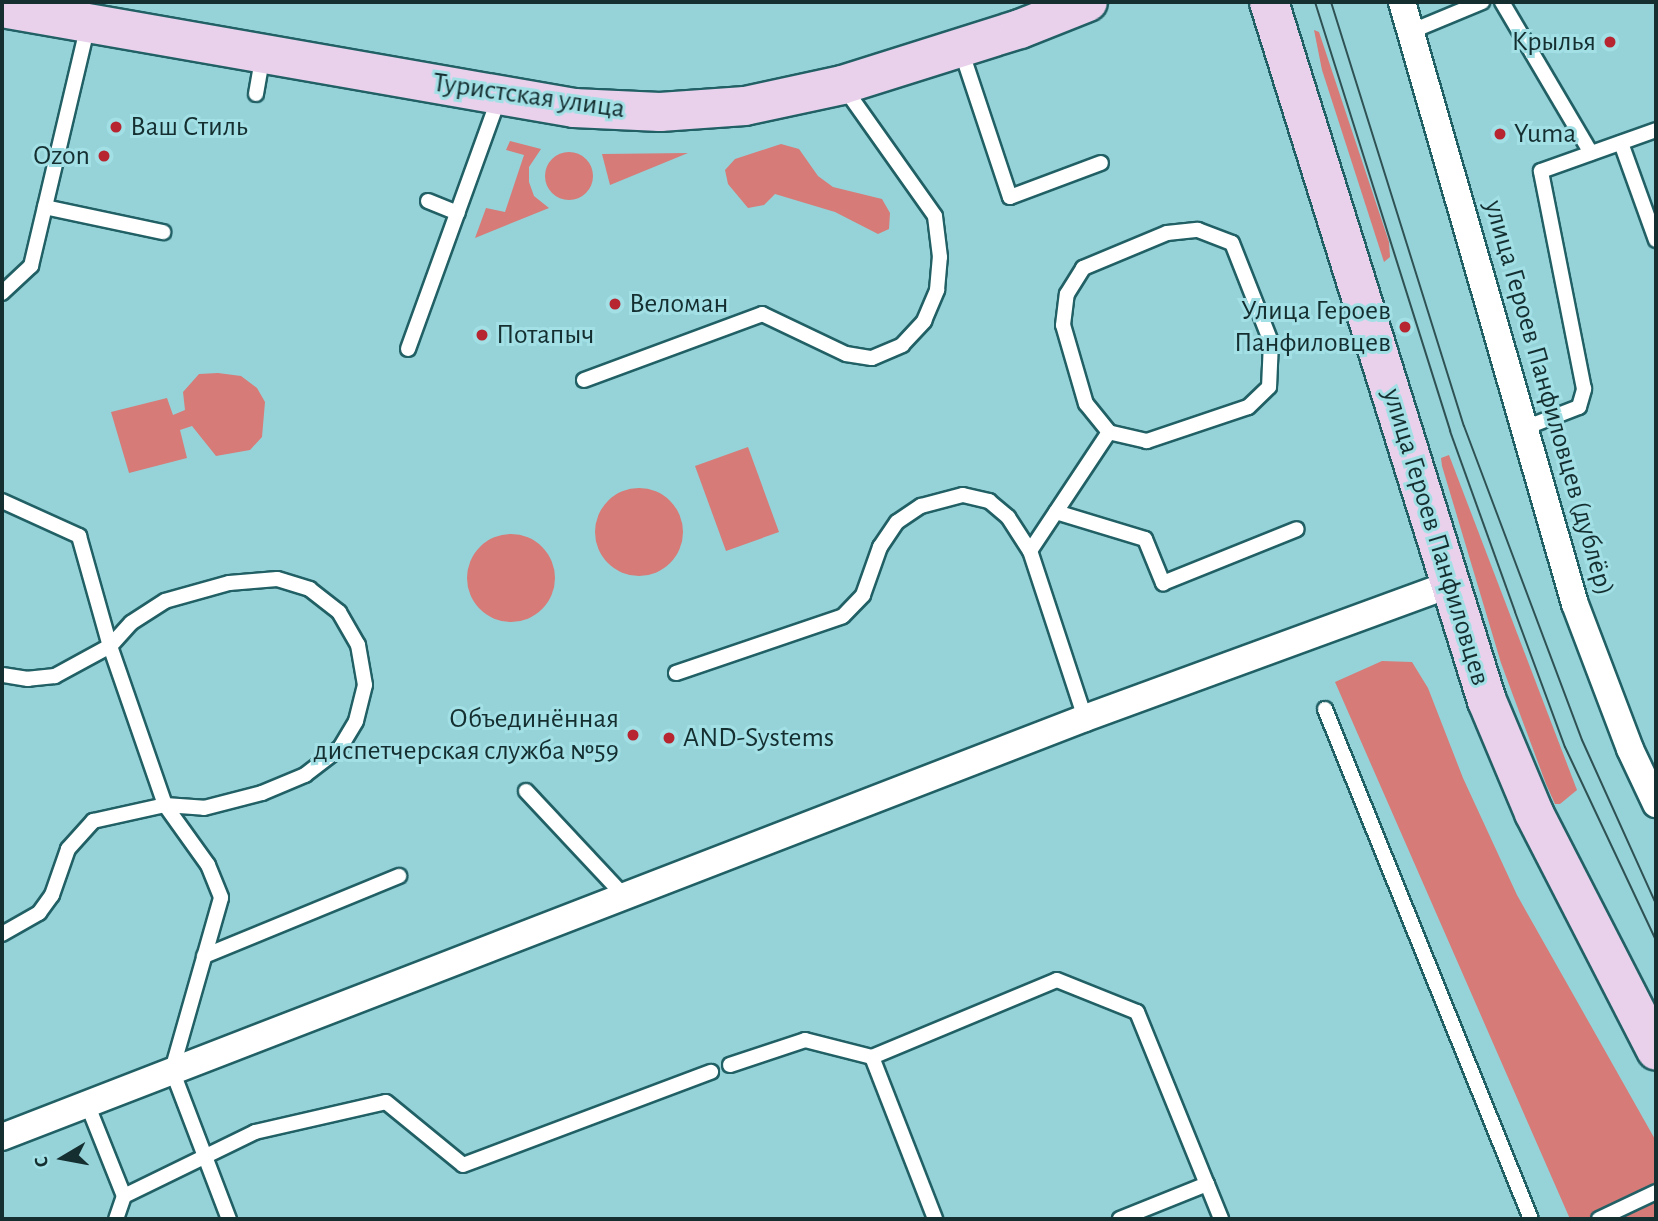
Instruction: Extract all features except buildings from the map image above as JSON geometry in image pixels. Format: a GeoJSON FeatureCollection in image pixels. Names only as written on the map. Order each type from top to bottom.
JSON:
{"type":"FeatureCollection","features":[{"type":"Feature","properties":{"kind":"main road","name":"Туристская улица"},"geometry":{"type":"LineString","coordinates":[[16,7],[88,23],[574,108],[698,111],[842,85],[960,48],[1088,2]]}},
{"type":"Feature","properties":{"kind":"main road","name":"улица Героев Панфиловцев"},"geometry":{"type":"LineString","coordinates":[[1269,2],[1487,701],[1534,813],[1656,1050]]}},
{"type":"Feature","properties":{"kind":"street","name":"улица Героев Панфиловцев (дублёр)"},"geometry":{"type":"LineString","coordinates":[[1402,2],[1522,429],[1575,604],[1630,749],[1656,804]]}},
{"type":"Feature","properties":{"kind":"street"},"geometry":{"type":"LineString","coordinates":[[2,1137],[626,898],[1085,718],[1451,584]]}},
{"type":"Feature","properties":{"kind":"lane"},"geometry":{"type":"LineString","coordinates":[[1412,31],[1482,2]]}},
{"type":"Feature","properties":{"kind":"lane"},"geometry":{"type":"LineString","coordinates":[[1502,2],[1591,153]]}},
{"type":"Feature","properties":{"kind":"lane"},"geometry":{"type":"LineString","coordinates":[[2,293],[31,266],[88,23]]}},
{"type":"Feature","properties":{"kind":"lane"},"geometry":{"type":"LineString","coordinates":[[960,48],[1010,197],[1101,163]]}},
{"type":"Feature","properties":{"kind":"lane"},"geometry":{"type":"LineString","coordinates":[[256,94],[263,52]]}},
{"type":"Feature","properties":{"kind":"lane"},"geometry":{"type":"LineString","coordinates":[[584,380],[762,314],[846,354],[872,358],[902,345],[924,321],[937,290],[940,257],[935,216],[842,85]]}},
{"type":"Feature","properties":{"kind":"lane"},"geometry":{"type":"LineString","coordinates":[[408,349],[499,96]]}},
{"type":"Feature","properties":{"kind":"lane"},"geometry":{"type":"LineString","coordinates":[[1522,429],[1580,407],[1584,389],[1541,172],[1656,130]]}},
{"type":"Feature","properties":{"kind":"lane"},"geometry":{"type":"LineString","coordinates":[[1621,142],[1656,240]]}},
{"type":"Feature","properties":{"kind":"lane"},"geometry":{"type":"LineString","coordinates":[[428,201],[458,214]]}},
{"type":"Feature","properties":{"kind":"lane"},"geometry":{"type":"LineString","coordinates":[[45,206],[163,232]]}},
{"type":"Feature","properties":{"kind":"lane"},"geometry":{"type":"LineString","coordinates":[[1198,230],[1232,243],[1271,342],[1269,387],[1248,407],[1147,441],[1109,432],[1086,404],[1063,325],[1067,294],[1083,268],[1167,233],[1198,230]]}},
{"type":"Feature","properties":{"kind":"lane"},"geometry":{"type":"LineString","coordinates":[[1030,551],[1109,432]]}},
{"type":"Feature","properties":{"kind":"lane"},"geometry":{"type":"LineString","coordinates":[[676,673],[843,616],[863,595],[880,547],[897,522],[920,506],[963,495],[989,501],[1008,517],[1030,551],[1085,718]]}},
{"type":"Feature","properties":{"kind":"lane"},"geometry":{"type":"LineString","coordinates":[[2,501],[79,536],[110,646],[165,805],[208,865],[220,898],[172,1070],[229,1219]]}},
{"type":"Feature","properties":{"kind":"lane"},"geometry":{"type":"LineString","coordinates":[[1056,512],[1144,539],[1163,583],[1297,529]]}},
{"type":"Feature","properties":{"kind":"lane"},"geometry":{"type":"LineString","coordinates":[[2,674],[28,679],[55,676],[110,646],[131,623],[165,601],[229,583],[277,579],[310,589],[339,611],[358,645],[365,685],[356,721],[340,748],[305,775],[262,793],[204,808],[165,805],[93,821],[68,849],[52,895],[39,913],[2,934]]}},
{"type":"Feature","properties":{"kind":"lane"},"geometry":{"type":"LineString","coordinates":[[1325,709],[1531,1219]]}},
{"type":"Feature","properties":{"kind":"lane"},"geometry":{"type":"LineString","coordinates":[[526,791],[626,898]]}},
{"type":"Feature","properties":{"kind":"lane"},"geometry":{"type":"LineString","coordinates":[[204,957],[399,876]]}},
{"type":"Feature","properties":{"kind":"lane"},"geometry":{"type":"LineString","coordinates":[[730,1065],[805,1040],[872,1057],[1057,980],[1137,1012],[1221,1219]]}},
{"type":"Feature","properties":{"kind":"lane"},"geometry":{"type":"LineString","coordinates":[[872,1057],[935,1219]]}},
{"type":"Feature","properties":{"kind":"lane"},"geometry":{"type":"LineString","coordinates":[[124,1196],[255,1132],[386,1102],[463,1165],[710,1072]]}},
{"type":"Feature","properties":{"kind":"lane"},"geometry":{"type":"LineString","coordinates":[[88,1106],[124,1196],[116,1219]]}},
{"type":"Feature","properties":{"kind":"lane"},"geometry":{"type":"LineString","coordinates":[[1120,1219],[1207,1184]]}},
{"type":"Feature","properties":{"kind":"lane"},"geometry":{"type":"LineString","coordinates":[[1599,1219],[1656,1192]]}},
{"type":"Feature","properties":{"kind":"shaded area"},"geometry":{"type":"Polygon","coordinates":[[[1314,30],[1319,32],[1389,242],[1390,257],[1384,262],[1322,70],[1314,30]]]}},
{"type":"Feature","properties":{"kind":"shaded area"},"geometry":{"type":"Polygon","coordinates":[[[510,141],[541,149],[529,167],[529,182],[534,196],[549,208],[475,238],[486,208],[505,212],[524,155],[506,150],[510,141]]]}},
{"type":"Feature","properties":{"kind":"shaded area"},"geometry":{"type":"Polygon","coordinates":[[[781,144],[799,149],[818,176],[833,187],[882,199],[890,213],[889,229],[878,234],[835,212],[775,194],[764,205],[748,208],[728,184],[725,170],[735,159],[781,144]]]}},
{"type":"Feature","properties":{"kind":"shaded area"},"geometry":{"type":"Polygon","coordinates":[[[569,152],[578,153],[586,159],[592,167],[592,185],[586,193],[578,199],[569,200],[560,199],[552,193],[546,185],[545,176],[546,167],[552,159],[560,153],[569,152]]]}},
{"type":"Feature","properties":{"kind":"shaded area"},"geometry":{"type":"Polygon","coordinates":[[[688,153],[610,185],[602,154],[688,153]]]}},
{"type":"Feature","properties":{"kind":"shaded area"},"geometry":{"type":"Polygon","coordinates":[[[199,374],[241,376],[257,388],[265,402],[262,437],[250,450],[216,456],[192,426],[180,430],[187,458],[129,473],[111,412],[167,398],[173,415],[185,410],[183,392],[199,374]]]}},
{"type":"Feature","properties":{"kind":"shaded area"},"geometry":{"type":"Polygon","coordinates":[[[748,447],[779,532],[726,551],[695,466],[748,447]]]}},
{"type":"Feature","properties":{"kind":"shaded area"},"geometry":{"type":"Polygon","coordinates":[[[1449,455],[1577,790],[1560,804],[1555,804],[1546,784],[1501,663],[1442,466],[1441,458],[1449,455]]]}},
{"type":"Feature","properties":{"kind":"shaded area"},"geometry":{"type":"Polygon","coordinates":[[[639,488],[656,492],[670,501],[679,515],[683,532],[679,549],[670,563],[656,572],[639,576],[622,572],[608,563],[599,549],[595,532],[599,515],[608,501],[622,492],[639,488]]]}},
{"type":"Feature","properties":{"kind":"shaded area"},"geometry":{"type":"Polygon","coordinates":[[[511,534],[528,538],[542,547],[551,561],[555,578],[551,595],[542,609],[528,618],[511,622],[494,618],[480,609],[471,595],[467,578],[471,561],[480,547],[494,538],[511,534]]]}},
{"type":"Feature","properties":{"kind":"shaded area"},"geometry":{"type":"Polygon","coordinates":[[[1382,661],[1412,662],[1428,688],[1463,778],[1517,895],[1656,1141],[1656,1219],[1570,1219],[1335,682],[1382,661]]]}},
{"type":"Feature","properties":{"kind":"tram line"},"geometry":{"type":"LineString","coordinates":[[1315,2],[1450,431],[1515,612],[1565,747],[1656,940]]}},
{"type":"Feature","properties":{"kind":"tram line"},"geometry":{"type":"LineString","coordinates":[[1331,2],[1464,426],[1582,740],[1656,904]]}},
{"type":"Feature","properties":{"kind":"place","name":"Крылья"},"geometry":{"type":"Point","coordinates":[1610,42]}},
{"type":"Feature","properties":{"kind":"place","name":"Ваш Стиль"},"geometry":{"type":"Point","coordinates":[116,127]}},
{"type":"Feature","properties":{"kind":"place","name":"Yuma"},"geometry":{"type":"Point","coordinates":[1500,134]}},
{"type":"Feature","properties":{"kind":"place","name":"Ozon"},"geometry":{"type":"Point","coordinates":[104,156]}},
{"type":"Feature","properties":{"kind":"place","name":"Веломан"},"geometry":{"type":"Point","coordinates":[615,304]}},
{"type":"Feature","properties":{"kind":"place","name":"Улица Героев Панфиловцев"},"geometry":{"type":"Point","coordinates":[1405,327]}},
{"type":"Feature","properties":{"kind":"place","name":"Потапыч"},"geometry":{"type":"Point","coordinates":[482,335]}},
{"type":"Feature","properties":{"kind":"place","name":"Объединённая диспетчерская служба №59"},"geometry":{"type":"Point","coordinates":[633,735]}},
{"type":"Feature","properties":{"kind":"place","name":"AND-Systems"},"geometry":{"type":"Point","coordinates":[669,738]}}]}
